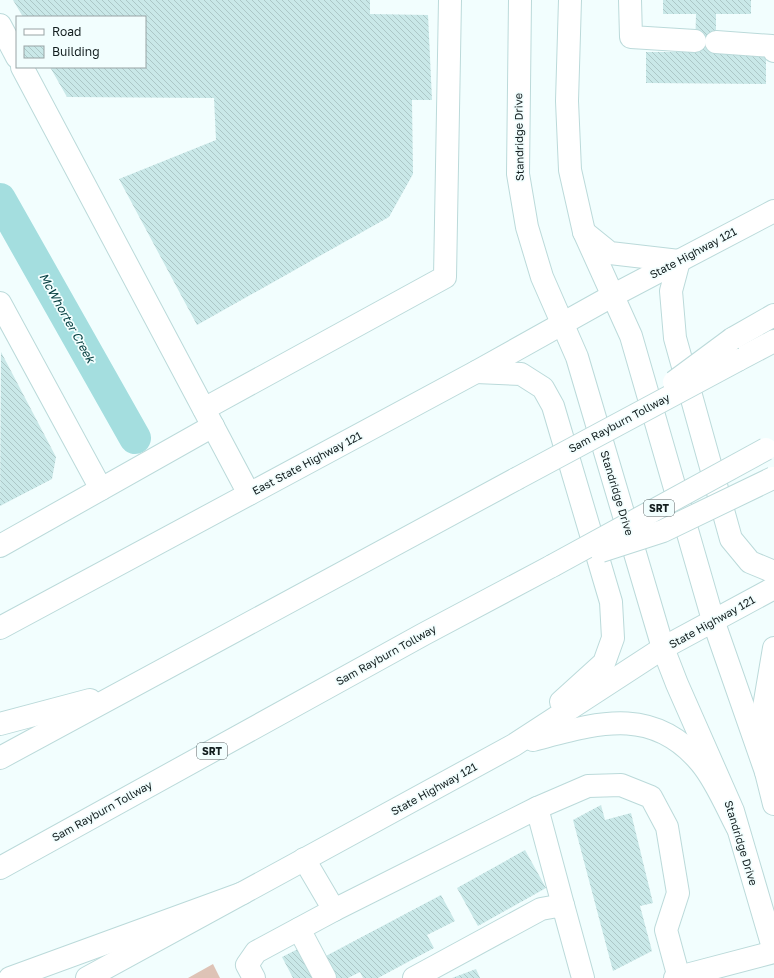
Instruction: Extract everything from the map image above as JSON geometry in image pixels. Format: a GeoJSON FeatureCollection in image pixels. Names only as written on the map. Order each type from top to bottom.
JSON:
{"type":"FeatureCollection","features":[{"type":"Feature","properties":{"kind":"main road"},"geometry":{"type":"LineString","coordinates":[[0,546],[102,489],[208,418],[445,277],[450,0]]}},
{"type":"Feature","properties":{"kind":"main road","name":"Standridge Drive"},"geometry":{"type":"LineString","coordinates":[[520,0],[518,174],[527,227],[542,277],[576,357],[663,648],[676,684],[733,811],[774,952]]}},
{"type":"Feature","properties":{"kind":"main road"},"geometry":{"type":"LineString","coordinates":[[570,0],[568,101],[570,170],[584,232],[631,336],[713,620],[766,772],[774,804]]}},
{"type":"Feature","properties":{"kind":"main road"},"geometry":{"type":"LineString","coordinates":[[630,0],[631,37],[773,48]]}},
{"type":"Feature","properties":{"kind":"main road"},"geometry":{"type":"LineString","coordinates":[[0,25],[16,55]]}},
{"type":"Feature","properties":{"kind":"main road"},"geometry":{"type":"LineString","coordinates":[[23,68],[249,494]]}},
{"type":"Feature","properties":{"kind":"main road","name":"State Highway 121"},"geometry":{"type":"LineString","coordinates":[[612,296],[774,210]]}},
{"type":"Feature","properties":{"kind":"main road"},"geometry":{"type":"LineString","coordinates":[[584,232],[610,253],[679,261],[672,290],[675,338],[731,539],[750,562],[774,572]]}},
{"type":"Feature","properties":{"kind":"main road","name":"East State Highway 121"},"geometry":{"type":"LineString","coordinates":[[0,628],[476,372],[612,296]]}},
{"type":"Feature","properties":{"kind":"main road"},"geometry":{"type":"LineString","coordinates":[[0,303],[102,489]]}},
{"type":"Feature","properties":{"kind":"main road"},"geometry":{"type":"LineString","coordinates":[[617,424],[732,339],[774,315]]}},
{"type":"Feature","properties":{"kind":"main road","name":"Sam Rayburn Tollway"},"geometry":{"type":"LineString","coordinates":[[0,758],[617,424],[774,341]]}},
{"type":"Feature","properties":{"kind":"main road"},"geometry":{"type":"LineString","coordinates":[[476,372],[521,374],[543,388],[553,406],[611,602],[613,638],[604,663],[514,745]]}},
{"type":"Feature","properties":{"kind":"main road","name":"Sam Rayburn Tollway"},"geometry":{"type":"LineString","coordinates":[[0,868],[417,638],[520,584],[770,447]]}},
{"type":"Feature","properties":{"kind":"main road"},"geometry":{"type":"LineString","coordinates":[[552,566],[663,531],[774,478]]}},
{"type":"Feature","properties":{"kind":"main road","name":"State Highway 121"},"geometry":{"type":"LineString","coordinates":[[87,978],[514,745],[663,648],[774,588]]}},
{"type":"Feature","properties":{"kind":"main road"},"geometry":{"type":"LineString","coordinates":[[766,772],[764,707],[774,648]]}},
{"type":"Feature","properties":{"kind":"main road"},"geometry":{"type":"LineString","coordinates":[[0,724],[122,692]]}},
{"type":"Feature","properties":{"kind":"main road"},"geometry":{"type":"LineString","coordinates":[[514,745],[605,722],[633,724],[658,729],[686,747],[702,764],[737,826]]}},
{"type":"Feature","properties":{"kind":"main road"},"geometry":{"type":"LineString","coordinates":[[254,978],[247,965],[256,952],[334,910],[537,808],[588,786],[621,785],[651,797],[667,827],[678,893],[666,930],[677,978],[774,952]]}},
{"type":"Feature","properties":{"kind":"main road"},"geometry":{"type":"LineString","coordinates":[[537,808],[583,978]]}},
{"type":"Feature","properties":{"kind":"main road"},"geometry":{"type":"LineString","coordinates":[[304,859],[334,910]]}},
{"type":"Feature","properties":{"kind":"main road"},"geometry":{"type":"LineString","coordinates":[[10,978],[243,893]]}},
{"type":"Feature","properties":{"kind":"main road"},"geometry":{"type":"LineString","coordinates":[[414,978],[541,909],[563,905]]}},
{"type":"Feature","properties":{"kind":"main road"},"geometry":{"type":"LineString","coordinates":[[299,929],[325,978]]}},
{"type":"Feature","properties":{"kind":"shaded area"},"geometry":{"type":"Polygon","coordinates":[[[213,964],[220,978],[188,978],[213,964]]]}},
{"type":"Feature","properties":{"kind":"building"},"geometry":{"type":"Polygon","coordinates":[[[13,0],[370,0],[370,14],[428,15],[432,100],[412,100],[413,174],[389,217],[197,325],[119,179],[216,140],[214,98],[67,97],[51,68],[146,68],[146,16],[22,16],[13,0]]]}},
{"type":"Feature","properties":{"kind":"building"},"geometry":{"type":"Polygon","coordinates":[[[663,0],[751,0],[751,14],[716,14],[716,53],[766,53],[766,84],[646,83],[646,52],[695,52],[696,14],[663,14],[663,0]]]}},
{"type":"Feature","properties":{"kind":"building"},"geometry":{"type":"Polygon","coordinates":[[[1,352],[56,457],[52,479],[0,506],[1,352]]]}},
{"type":"Feature","properties":{"kind":"building"},"geometry":{"type":"Polygon","coordinates":[[[601,805],[605,820],[631,813],[653,903],[640,906],[652,951],[613,971],[573,820],[601,805]]]}},
{"type":"Feature","properties":{"kind":"building"},"geometry":{"type":"Polygon","coordinates":[[[525,850],[546,888],[478,926],[457,888],[525,850]]]}},
{"type":"Feature","properties":{"kind":"building"},"geometry":{"type":"Polygon","coordinates":[[[441,895],[455,921],[427,935],[434,948],[378,978],[363,978],[360,972],[348,978],[335,978],[324,957],[441,895]]]}},
{"type":"Feature","properties":{"kind":"building"},"geometry":{"type":"Polygon","coordinates":[[[304,946],[320,978],[293,978],[282,957],[304,946]]]}},
{"type":"Feature","properties":{"kind":"building"},"geometry":{"type":"Polygon","coordinates":[[[476,969],[480,978],[452,978],[476,969]]]}},
{"type":"Feature","properties":{"kind":"waterway","name":"McWhorter Creek"},"geometry":{"type":"LineString","coordinates":[[0,199],[135,438]]}}]}
